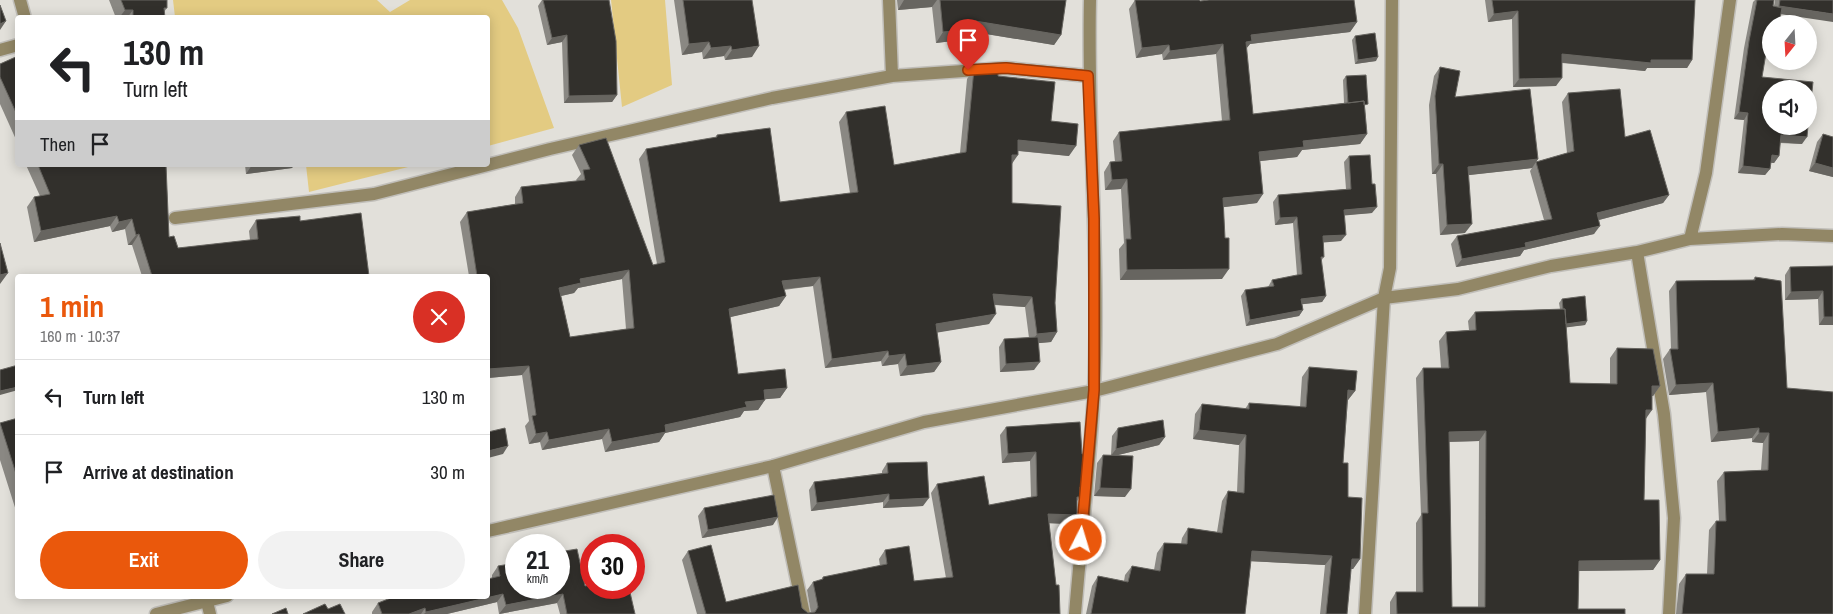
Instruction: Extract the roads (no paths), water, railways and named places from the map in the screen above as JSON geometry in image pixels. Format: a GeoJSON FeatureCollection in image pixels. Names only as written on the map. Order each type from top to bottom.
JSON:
{"type":"FeatureCollection","features":[{"type":"Feature","properties":{"kind":"street"},"geometry":{"type":"LineString","coordinates":[[20,0],[24,15]]}},
{"type":"Feature","properties":{"kind":"street"},"geometry":{"type":"LineString","coordinates":[[889,0],[892,76]]}},
{"type":"Feature","properties":{"kind":"street"},"geometry":{"type":"LineString","coordinates":[[1075,614],[1094,390],[1094,219],[1088,76],[1090,0]]}},
{"type":"Feature","properties":{"kind":"street"},"geometry":{"type":"LineString","coordinates":[[1365,614],[1384,298],[1390,268],[1392,0]]}},
{"type":"Feature","properties":{"kind":"street"},"geometry":{"type":"LineString","coordinates":[[1690,239],[1706,173],[1730,0]]}},
{"type":"Feature","properties":{"kind":"street"},"geometry":{"type":"LineString","coordinates":[[0,50],[15,46]]}},
{"type":"Feature","properties":{"kind":"street"},"geometry":{"type":"LineString","coordinates":[[490,165],[772,98],[892,76],[1006,68],[1088,76]]}},
{"type":"Feature","properties":{"kind":"street"},"geometry":{"type":"LineString","coordinates":[[175,218],[374,194],[483,167]]}},
{"type":"Feature","properties":{"kind":"street"},"geometry":{"type":"LineString","coordinates":[[490,530],[773,466],[924,422],[1094,390],[1277,344],[1384,298],[1458,289],[1551,266],[1637,252],[1690,239],[1782,234],[1833,236]]}},
{"type":"Feature","properties":{"kind":"street"},"geometry":{"type":"LineString","coordinates":[[1637,252],[1664,414],[1674,518],[1669,614]]}},
{"type":"Feature","properties":{"kind":"street"},"geometry":{"type":"LineString","coordinates":[[773,466],[804,614]]}},
{"type":"Feature","properties":{"kind":"street"},"geometry":{"type":"LineString","coordinates":[[156,614],[209,608],[222,599]]}}]}
